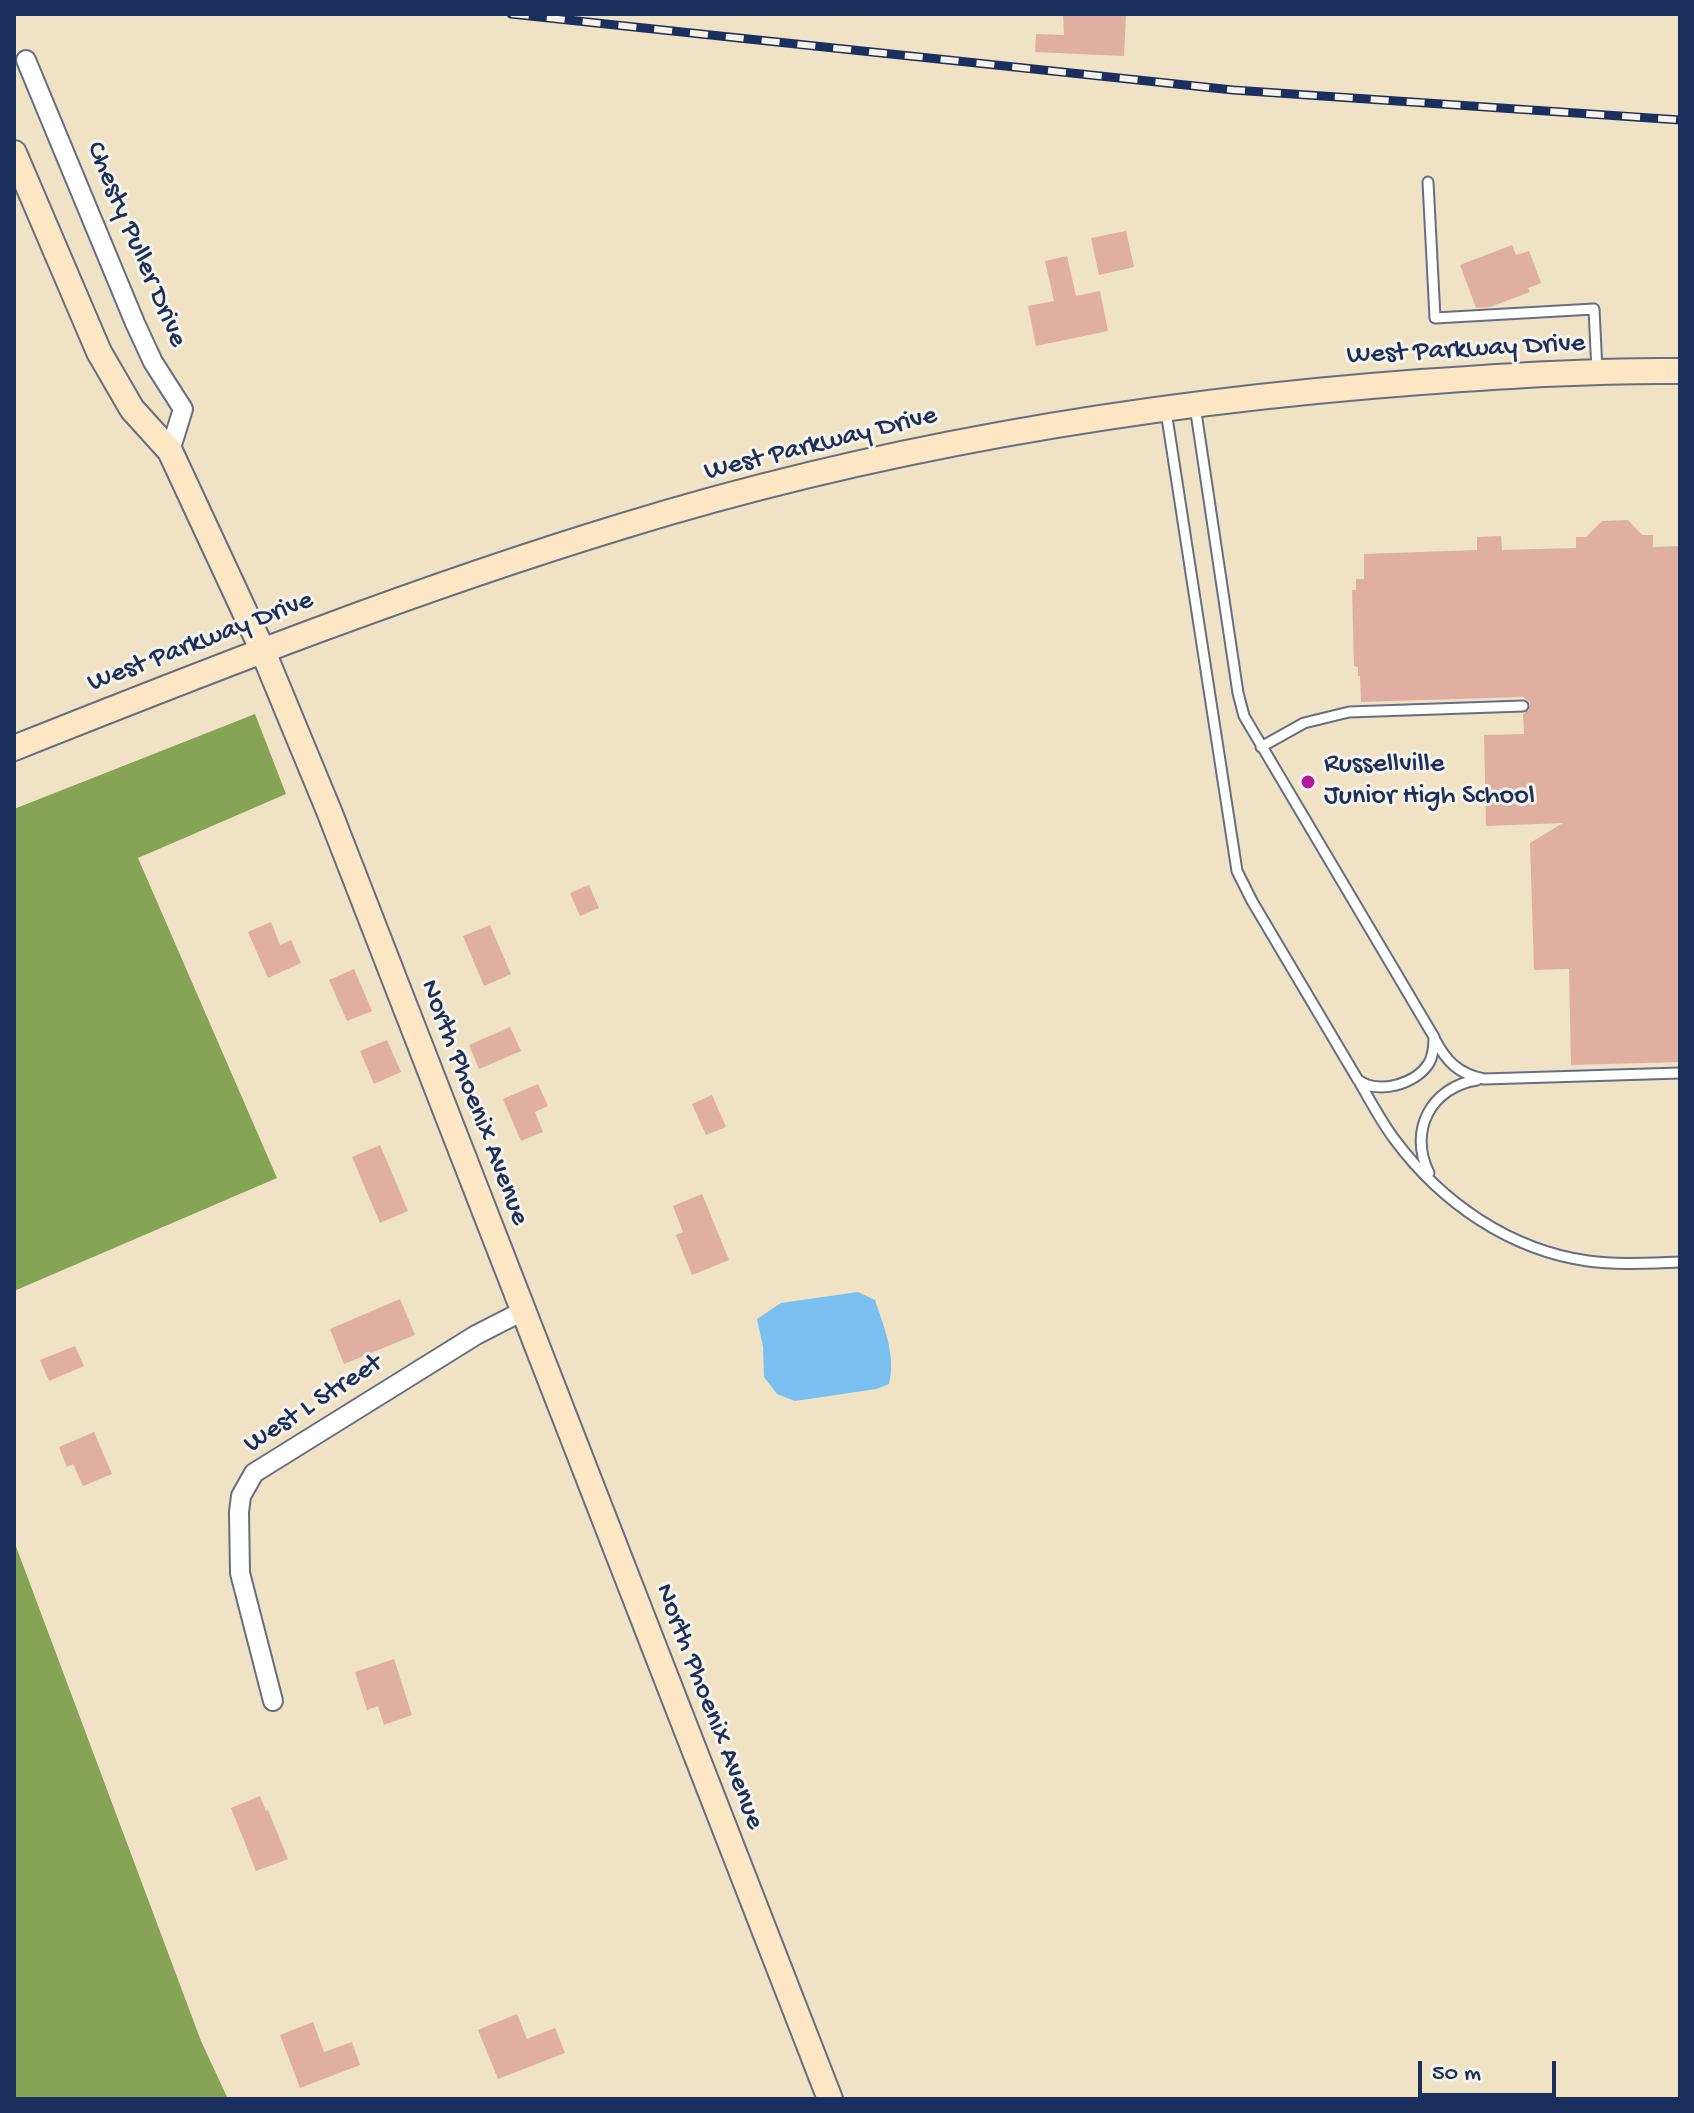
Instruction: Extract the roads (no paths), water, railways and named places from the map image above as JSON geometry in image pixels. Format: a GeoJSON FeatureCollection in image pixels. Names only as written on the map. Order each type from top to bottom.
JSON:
{"type":"FeatureCollection","features":[{"type":"Feature","properties":{"kind":"street","name":"Chesty Puller Drive"},"geometry":{"type":"LineString","coordinates":[[26,60],[135,323],[153,362],[183,409],[170,451]]}},
{"type":"Feature","properties":{"kind":"street","name":"North Phoenix Avenue"},"geometry":{"type":"LineString","coordinates":[[14,153],[99,352],[132,409],[170,451],[262,649],[329,811],[521,1312],[830,2099]]}},
{"type":"Feature","properties":{"kind":"street","name":"West Parkway Drive"},"geometry":{"type":"LineString","coordinates":[[14,748],[262,649],[429,588],[596,534],[794,479],[948,444],[1079,420],[1326,389],[1477,378],[1680,371]]}},
{"type":"Feature","properties":{"kind":"street","name":"West L Street"},"geometry":{"type":"LineString","coordinates":[[273,1701],[240,1573],[241,1496],[254,1473],[476,1335],[521,1312]]}},
{"type":"Feature","properties":{"kind":"lane"},"geometry":{"type":"LineString","coordinates":[[1428,182],[1435,318],[1594,309],[1598,374]]}},
{"type":"Feature","properties":{"kind":"lane"},"geometry":{"type":"LineString","coordinates":[[1194,404],[1240,705],[1261,747],[1445,1059],[1471,1077],[1484,1079]]}},
{"type":"Feature","properties":{"kind":"lane"},"geometry":{"type":"LineString","coordinates":[[1165,408],[1237,871],[1358,1080],[1393,1138],[1432,1182],[1490,1228],[1538,1250],[1587,1261],[1680,1262]]}},
{"type":"Feature","properties":{"kind":"lane"},"geometry":{"type":"LineString","coordinates":[[1261,747],[1304,723],[1349,712],[1523,706]]}},
{"type":"Feature","properties":{"kind":"lane"},"geometry":{"type":"LineString","coordinates":[[1358,1080],[1366,1086],[1387,1088],[1409,1078],[1429,1063],[1434,1037]]}},
{"type":"Feature","properties":{"kind":"lane"},"geometry":{"type":"LineString","coordinates":[[1432,1182],[1424,1164],[1421,1145],[1424,1120],[1437,1099],[1459,1083],[1484,1079],[1680,1073]]}},
{"type":"Feature","properties":{"kind":"water"},"geometry":{"type":"Polygon","coordinates":[[[858,1292],[875,1300],[882,1320],[890,1352],[889,1384],[876,1389],[795,1401],[777,1394],[764,1377],[763,1347],[757,1319],[781,1303],[858,1292]]]}},
{"type":"Feature","properties":{"kind":"railway"},"geometry":{"type":"LineString","coordinates":[[511,14],[1233,90],[1680,120]]}},
{"type":"Feature","properties":{"kind":"place","name":"Russellville Junior High School"},"geometry":{"type":"Point","coordinates":[1308,782]}}]}
